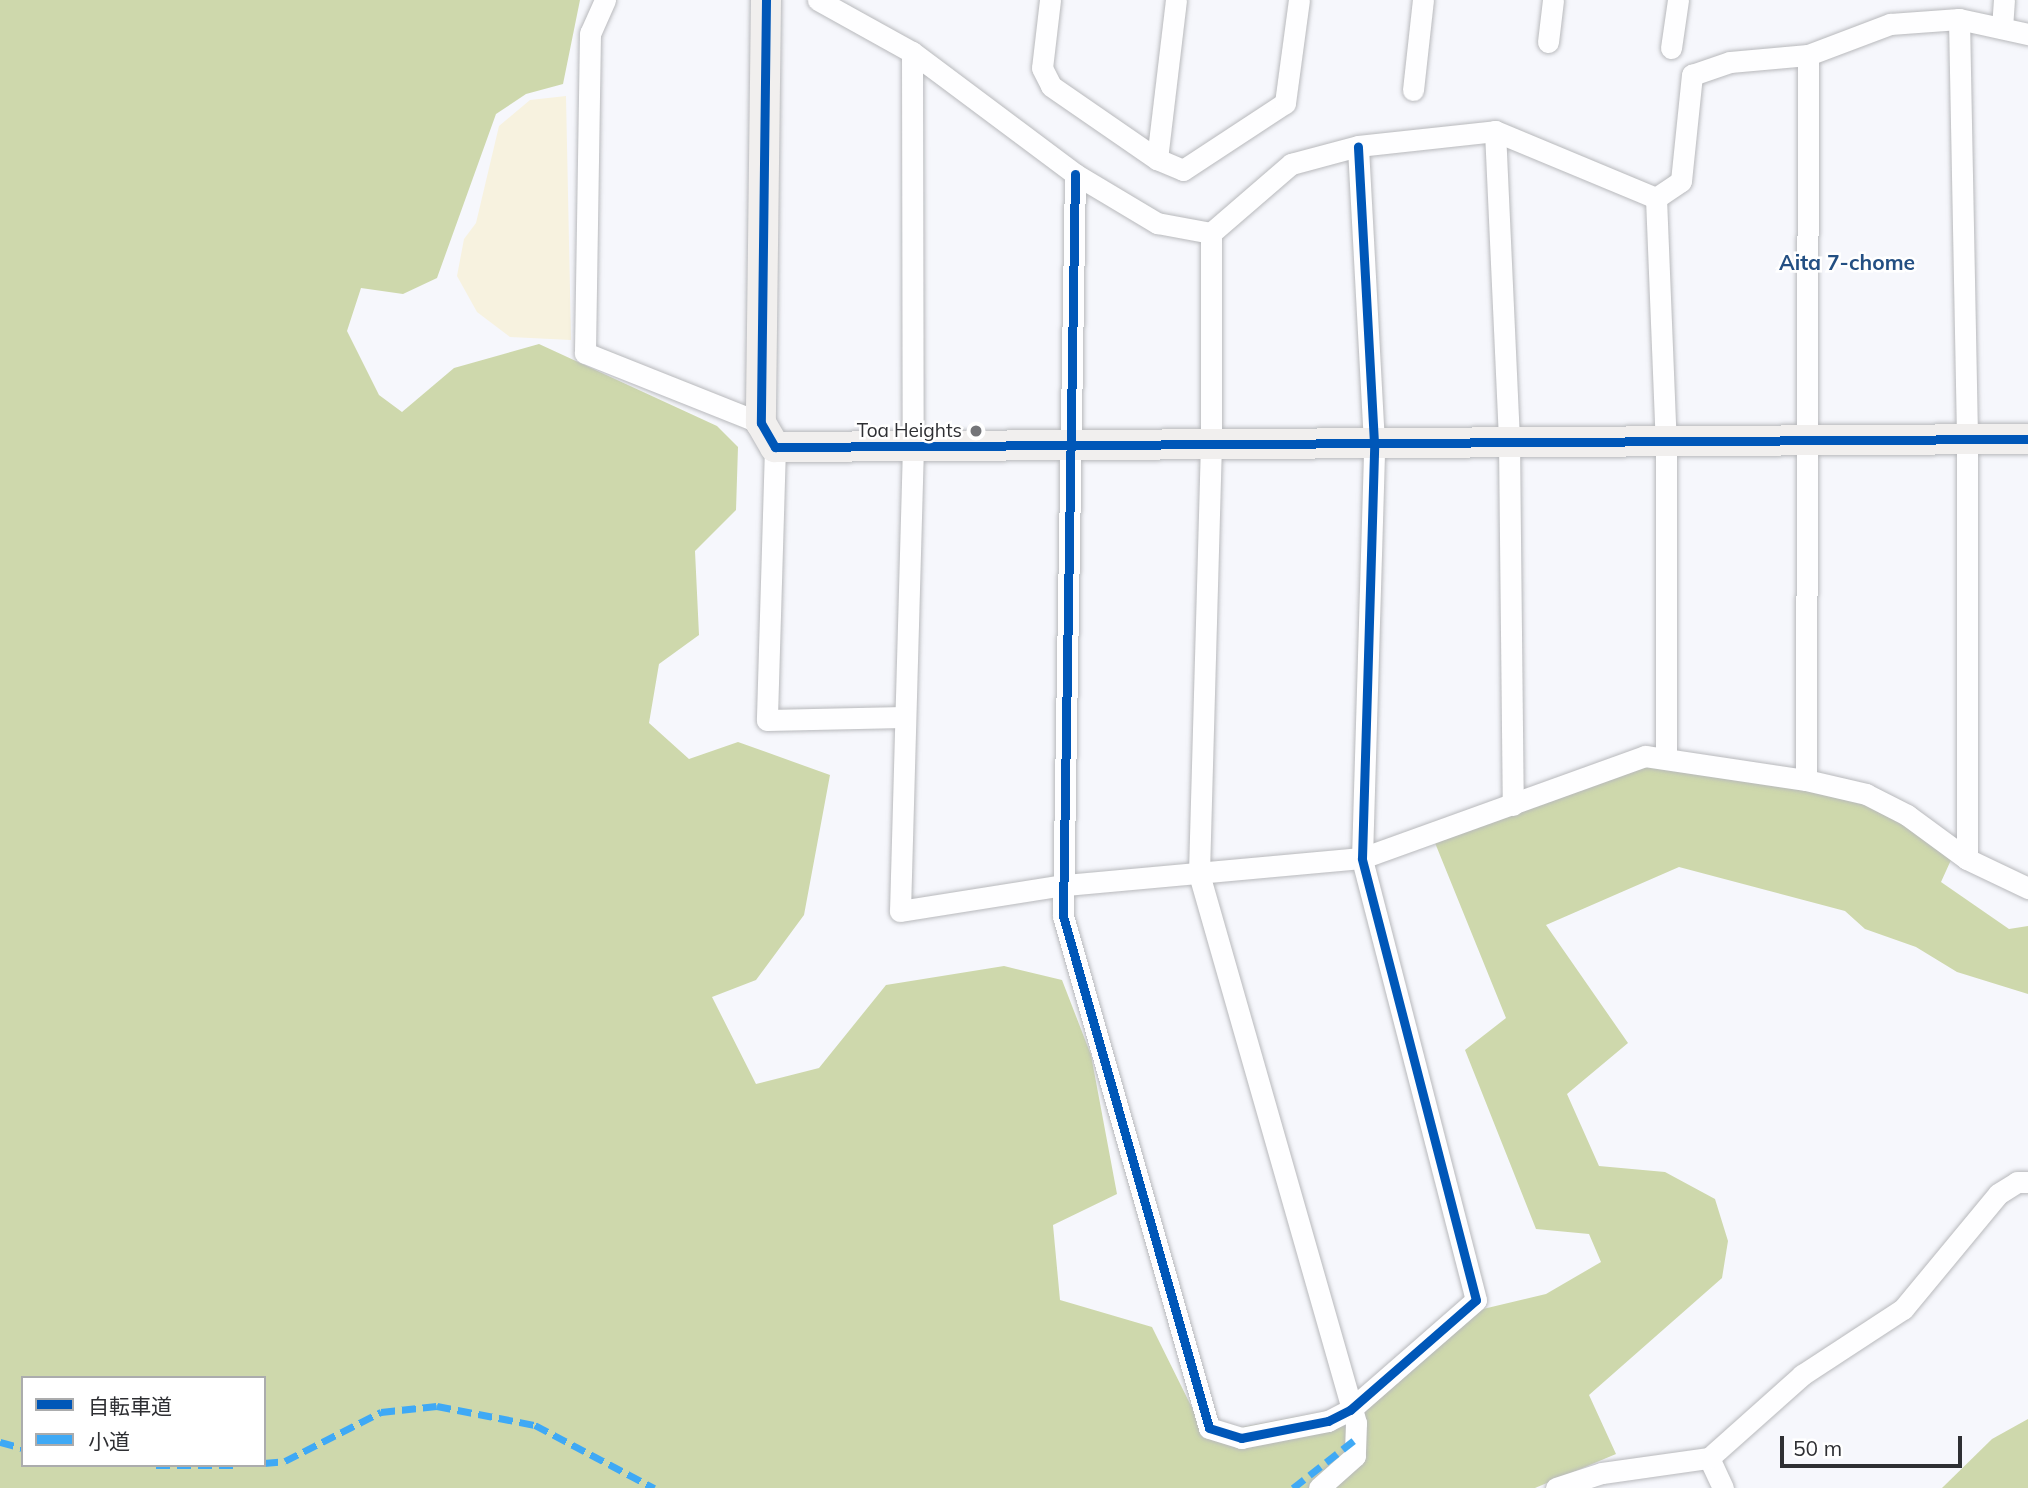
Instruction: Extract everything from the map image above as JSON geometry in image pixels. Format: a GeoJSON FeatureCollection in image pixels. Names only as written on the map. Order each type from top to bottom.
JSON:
{"type":"FeatureCollection","features":[{"type":"Feature","properties":{"kind":"street"},"geometry":{"type":"LineString","coordinates":[[605,0],[590,33],[585,353],[768,435],[913,446],[2028,439]]}},
{"type":"Feature","properties":{"kind":"street"},"geometry":{"type":"LineString","coordinates":[[766,0],[767,720],[904,717]]}},
{"type":"Feature","properties":{"kind":"street"},"geometry":{"type":"LineString","coordinates":[[818,0],[912,52],[1075,174],[1157,223],[1211,233]]}},
{"type":"Feature","properties":{"kind":"street"},"geometry":{"type":"LineString","coordinates":[[1050,0],[1042,68],[1051,86],[1157,159],[1182,170],[1285,103],[1299,0]]}},
{"type":"Feature","properties":{"kind":"street"},"geometry":{"type":"LineString","coordinates":[[1157,159],[1176,0]]}},
{"type":"Feature","properties":{"kind":"street"},"geometry":{"type":"LineString","coordinates":[[1413,90],[1423,0]]}},
{"type":"Feature","properties":{"kind":"street"},"geometry":{"type":"LineString","coordinates":[[1548,42],[1553,0]]}},
{"type":"Feature","properties":{"kind":"street"},"geometry":{"type":"LineString","coordinates":[[1671,48],[1678,0]]}},
{"type":"Feature","properties":{"kind":"street"},"geometry":{"type":"LineString","coordinates":[[2002,28],[2004,0]]}},
{"type":"Feature","properties":{"kind":"street"},"geometry":{"type":"LineString","coordinates":[[1959,19],[1968,438],[1967,859]]}},
{"type":"Feature","properties":{"kind":"street"},"geometry":{"type":"LineString","coordinates":[[1656,198],[1681,181],[1692,75],[1730,62],[1808,55],[1890,24],[1959,19],[2028,34]]}},
{"type":"Feature","properties":{"kind":"street"},"geometry":{"type":"LineString","coordinates":[[912,52],[913,446],[900,911],[1065,885],[1362,858],[1645,756],[1666,755],[1806,780],[1866,794],[1907,816],[1967,859],[2028,888]]}},
{"type":"Feature","properties":{"kind":"street"},"geometry":{"type":"LineString","coordinates":[[1806,780],[1808,55]]}},
{"type":"Feature","properties":{"kind":"street"},"geometry":{"type":"LineString","coordinates":[[1319,1488],[1354,1456],[1356,1423],[1350,1410],[1199,874],[1211,443],[1211,233],[1291,163],[1358,146],[1496,131],[1656,198]]}},
{"type":"Feature","properties":{"kind":"street"},"geometry":{"type":"LineString","coordinates":[[1496,131],[1509,442],[1513,805]]}},
{"type":"Feature","properties":{"kind":"street"},"geometry":{"type":"LineString","coordinates":[[1075,174],[1074,445],[1063,916],[1209,1428],[1241,1437],[1328,1421],[1350,1410],[1476,1300],[1362,858],[1374,443],[1358,146]]}},
{"type":"Feature","properties":{"kind":"street"},"geometry":{"type":"LineString","coordinates":[[1656,198],[1666,442],[1666,755]]}},
{"type":"Feature","properties":{"kind":"street"},"geometry":{"type":"LineString","coordinates":[[1556,1488],[1602,1473],[1709,1458],[1802,1376],[1903,1309],[1998,1194],[2017,1182],[2028,1182]]}},
{"type":"Feature","properties":{"kind":"street"},"geometry":{"type":"LineString","coordinates":[[1709,1458],[1723,1488]]}},
{"type":"Feature","properties":{"kind":"green space"},"geometry":{"type":"Polygon","coordinates":[[[0,0],[580,0],[563,84],[526,94],[496,114],[437,278],[403,294],[361,288],[347,331],[379,395],[402,412],[454,368],[539,344],[717,426],[738,447],[736,510],[695,551],[699,635],[659,664],[649,723],[689,759],[738,742],[830,775],[804,915],[756,980],[712,997],[756,1084],[819,1068],[886,985],[1004,966],[1062,980],[1091,1055],[1117,1194],[1053,1225],[1060,1300],[1152,1327],[1205,1434],[1370,1403],[1483,1309],[1546,1294],[1601,1262],[1589,1234],[1536,1229],[1465,1050],[1506,1018],[1431,833],[1666,755],[1866,794],[1951,860],[1941,882],[2009,929],[2028,926],[2028,994],[1957,972],[1916,947],[1865,929],[1845,911],[1679,867],[1546,925],[1628,1043],[1567,1094],[1599,1166],[1665,1172],[1715,1199],[1728,1241],[1722,1278],[1589,1395],[1616,1454],[1535,1488],[0,1488],[0,0]]]}},
{"type":"Feature","properties":{"kind":"green space"},"geometry":{"type":"Polygon","coordinates":[[[2028,1419],[2028,1488],[1942,1488],[1992,1439],[2028,1419]]]}},
{"type":"Feature","properties":{"kind":"sand"},"geometry":{"type":"Polygon","coordinates":[[[566,96],[571,340],[510,337],[477,312],[457,276],[464,239],[476,223],[499,126],[530,100],[566,96]]]}},
{"type":"Feature","properties":{"kind":"marked path"},"geometry":{"type":"LineString","coordinates":[[266,1463],[285,1461],[381,1412],[437,1406],[535,1425],[654,1488]]}},
{"type":"Feature","properties":{"kind":"marked path"},"geometry":{"type":"LineString","coordinates":[[1293,1488],[1357,1438]]}},
{"type":"Feature","properties":{"kind":"marked path"},"geometry":{"type":"LineString","coordinates":[[0,1442],[21,1447]]}},
{"type":"Feature","properties":{"kind":"cycle path"},"geometry":{"type":"LineString","coordinates":[[766,0],[761,423],[775,447],[2028,439]]}},
{"type":"Feature","properties":{"kind":"cycle path"},"geometry":{"type":"LineString","coordinates":[[1075,174],[1063,916],[1209,1428],[1241,1438],[1328,1421],[1350,1410],[1476,1300],[1362,858],[1374,443],[1358,146]]}},
{"type":"Feature","properties":{"kind":"place","name":"Toa Heights"},"geometry":{"type":"Point","coordinates":[976,431]}},
{"type":"Feature","properties":{"kind":"district","name":"Aita 7-chome"},"geometry":{"type":"Point","coordinates":[1847,262]}}]}
